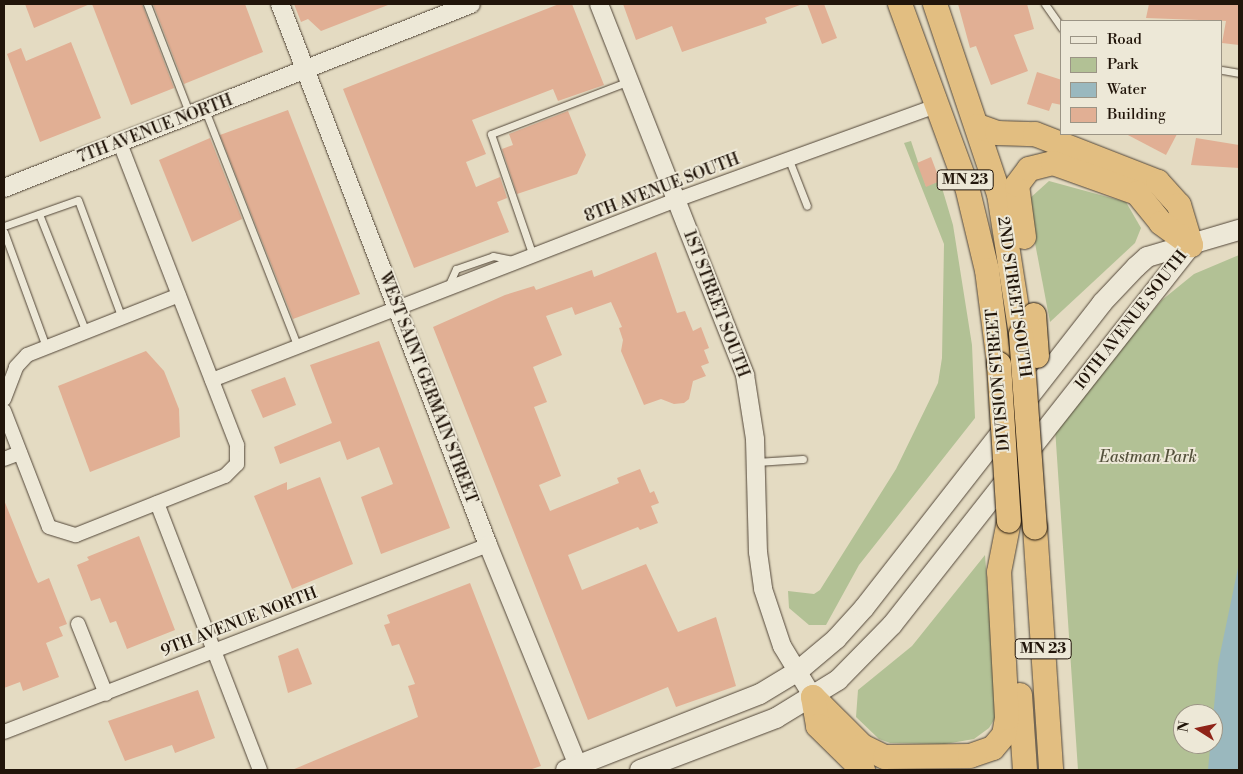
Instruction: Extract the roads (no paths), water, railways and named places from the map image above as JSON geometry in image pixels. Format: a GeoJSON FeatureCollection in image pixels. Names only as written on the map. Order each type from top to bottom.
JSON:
{"type":"FeatureCollection","features":[{"type":"Feature","properties":{"kind":"highway","name":"DIVISION STREET"},"geometry":{"type":"LineString","coordinates":[[900,4],[939,105],[980,235],[999,364],[1008,522],[1005,565],[1025,770]]}},
{"type":"Feature","properties":{"kind":"highway","name":"2ND STREET SOUTH"},"geometry":{"type":"LineString","coordinates":[[935,4],[978,126],[1001,203],[1027,324],[1028,421]]}},
{"type":"Feature","properties":{"kind":"highway"},"geometry":{"type":"LineString","coordinates":[[978,126],[997,133],[1035,134],[1158,182],[1179,205],[1191,245]]}},
{"type":"Feature","properties":{"kind":"highway"},"geometry":{"type":"LineString","coordinates":[[1027,324],[1017,185],[1029,169],[1040,163],[1063,166],[1136,193],[1162,223],[1191,245]]}},
{"type":"Feature","properties":{"kind":"highway","name":"DIVISION STREET"},"geometry":{"type":"LineString","coordinates":[[1028,421],[1051,770]]}},
{"type":"Feature","properties":{"kind":"highway"},"geometry":{"type":"LineString","coordinates":[[813,697],[862,746],[885,757],[970,756],[993,748],[1004,735],[1007,718],[1005,565]]}},
{"type":"Feature","properties":{"kind":"highway"},"geometry":{"type":"LineString","coordinates":[[813,697],[818,726],[863,770]]}},
{"type":"Feature","properties":{"kind":"main road"},"geometry":{"type":"LineString","coordinates":[[1191,245],[1239,230]]}},
{"type":"Feature","properties":{"kind":"main road","name":"10TH AVENUE SOUTH"},"geometry":{"type":"LineString","coordinates":[[575,769],[760,694],[798,671],[836,639],[864,608],[1102,303],[1147,257],[1191,245]]}},
{"type":"Feature","properties":{"kind":"main road","name":"10TH AVENUE SOUTH"},"geometry":{"type":"LineString","coordinates":[[640,770],[776,718],[838,680],[892,625],[1191,245]]}},
{"type":"Feature","properties":{"kind":"street","name":"WEST SAINT GERMAIN STREET"},"geometry":{"type":"LineString","coordinates":[[280,4],[400,308],[488,545],[575,769]]}},
{"type":"Feature","properties":{"kind":"street","name":"7TH AVENUE NORTH"},"geometry":{"type":"LineString","coordinates":[[4,188],[471,4]]}},
{"type":"Feature","properties":{"kind":"street","name":"1ST STREET SOUTH"},"geometry":{"type":"LineString","coordinates":[[599,4],[745,375],[756,462],[758,552],[764,589],[773,624],[813,697]]}},
{"type":"Feature","properties":{"kind":"street","name":"8TH AVENUE SOUTH"},"geometry":{"type":"LineString","coordinates":[[212,380],[676,200],[939,105]]}},
{"type":"Feature","properties":{"kind":"street"},"geometry":{"type":"LineString","coordinates":[[4,411],[49,527],[76,535],[225,476],[238,464],[237,445],[120,143]]}},
{"type":"Feature","properties":{"kind":"street"},"geometry":{"type":"LineString","coordinates":[[4,399],[16,367],[27,355],[180,295]]}},
{"type":"Feature","properties":{"kind":"street"},"geometry":{"type":"LineString","coordinates":[[4,459],[20,453]]}},
{"type":"Feature","properties":{"kind":"street"},"geometry":{"type":"LineString","coordinates":[[157,503],[260,770]]}},
{"type":"Feature","properties":{"kind":"street","name":"9TH AVENUE NORTH"},"geometry":{"type":"LineString","coordinates":[[4,732],[488,545]]}},
{"type":"Feature","properties":{"kind":"street"},"geometry":{"type":"LineString","coordinates":[[78,624],[106,694]]}},
{"type":"Feature","properties":{"kind":"lane"},"geometry":{"type":"LineString","coordinates":[[147,4],[197,112],[298,347]]}},
{"type":"Feature","properties":{"kind":"lane"},"geometry":{"type":"LineString","coordinates":[[1045,4],[1060,25]]}},
{"type":"Feature","properties":{"kind":"lane"},"geometry":{"type":"LineString","coordinates":[[1223,70],[1239,73]]}},
{"type":"Feature","properties":{"kind":"lane"},"geometry":{"type":"LineString","coordinates":[[533,256],[491,134],[630,81]]}},
{"type":"Feature","properties":{"kind":"lane"},"geometry":{"type":"LineString","coordinates":[[789,160],[807,206]]}},
{"type":"Feature","properties":{"kind":"lane"},"geometry":{"type":"LineString","coordinates":[[4,226],[78,200],[122,318]]}},
{"type":"Feature","properties":{"kind":"lane"},"geometry":{"type":"LineString","coordinates":[[39,214],[86,332]]}},
{"type":"Feature","properties":{"kind":"lane"},"geometry":{"type":"LineString","coordinates":[[4,232],[46,348]]}},
{"type":"Feature","properties":{"kind":"lane"},"geometry":{"type":"LineString","coordinates":[[756,462],[803,459]]}},
{"type":"Feature","properties":{"kind":"water"},"geometry":{"type":"Polygon","coordinates":[[[1239,563],[1239,770],[1208,770],[1210,754],[1223,754],[1223,704],[1214,704],[1218,664],[1239,563]]]}},
{"type":"Feature","properties":{"kind":"park label","name":"Eastman Park"},"geometry":{"type":"Point","coordinates":[1148,457]}}]}
